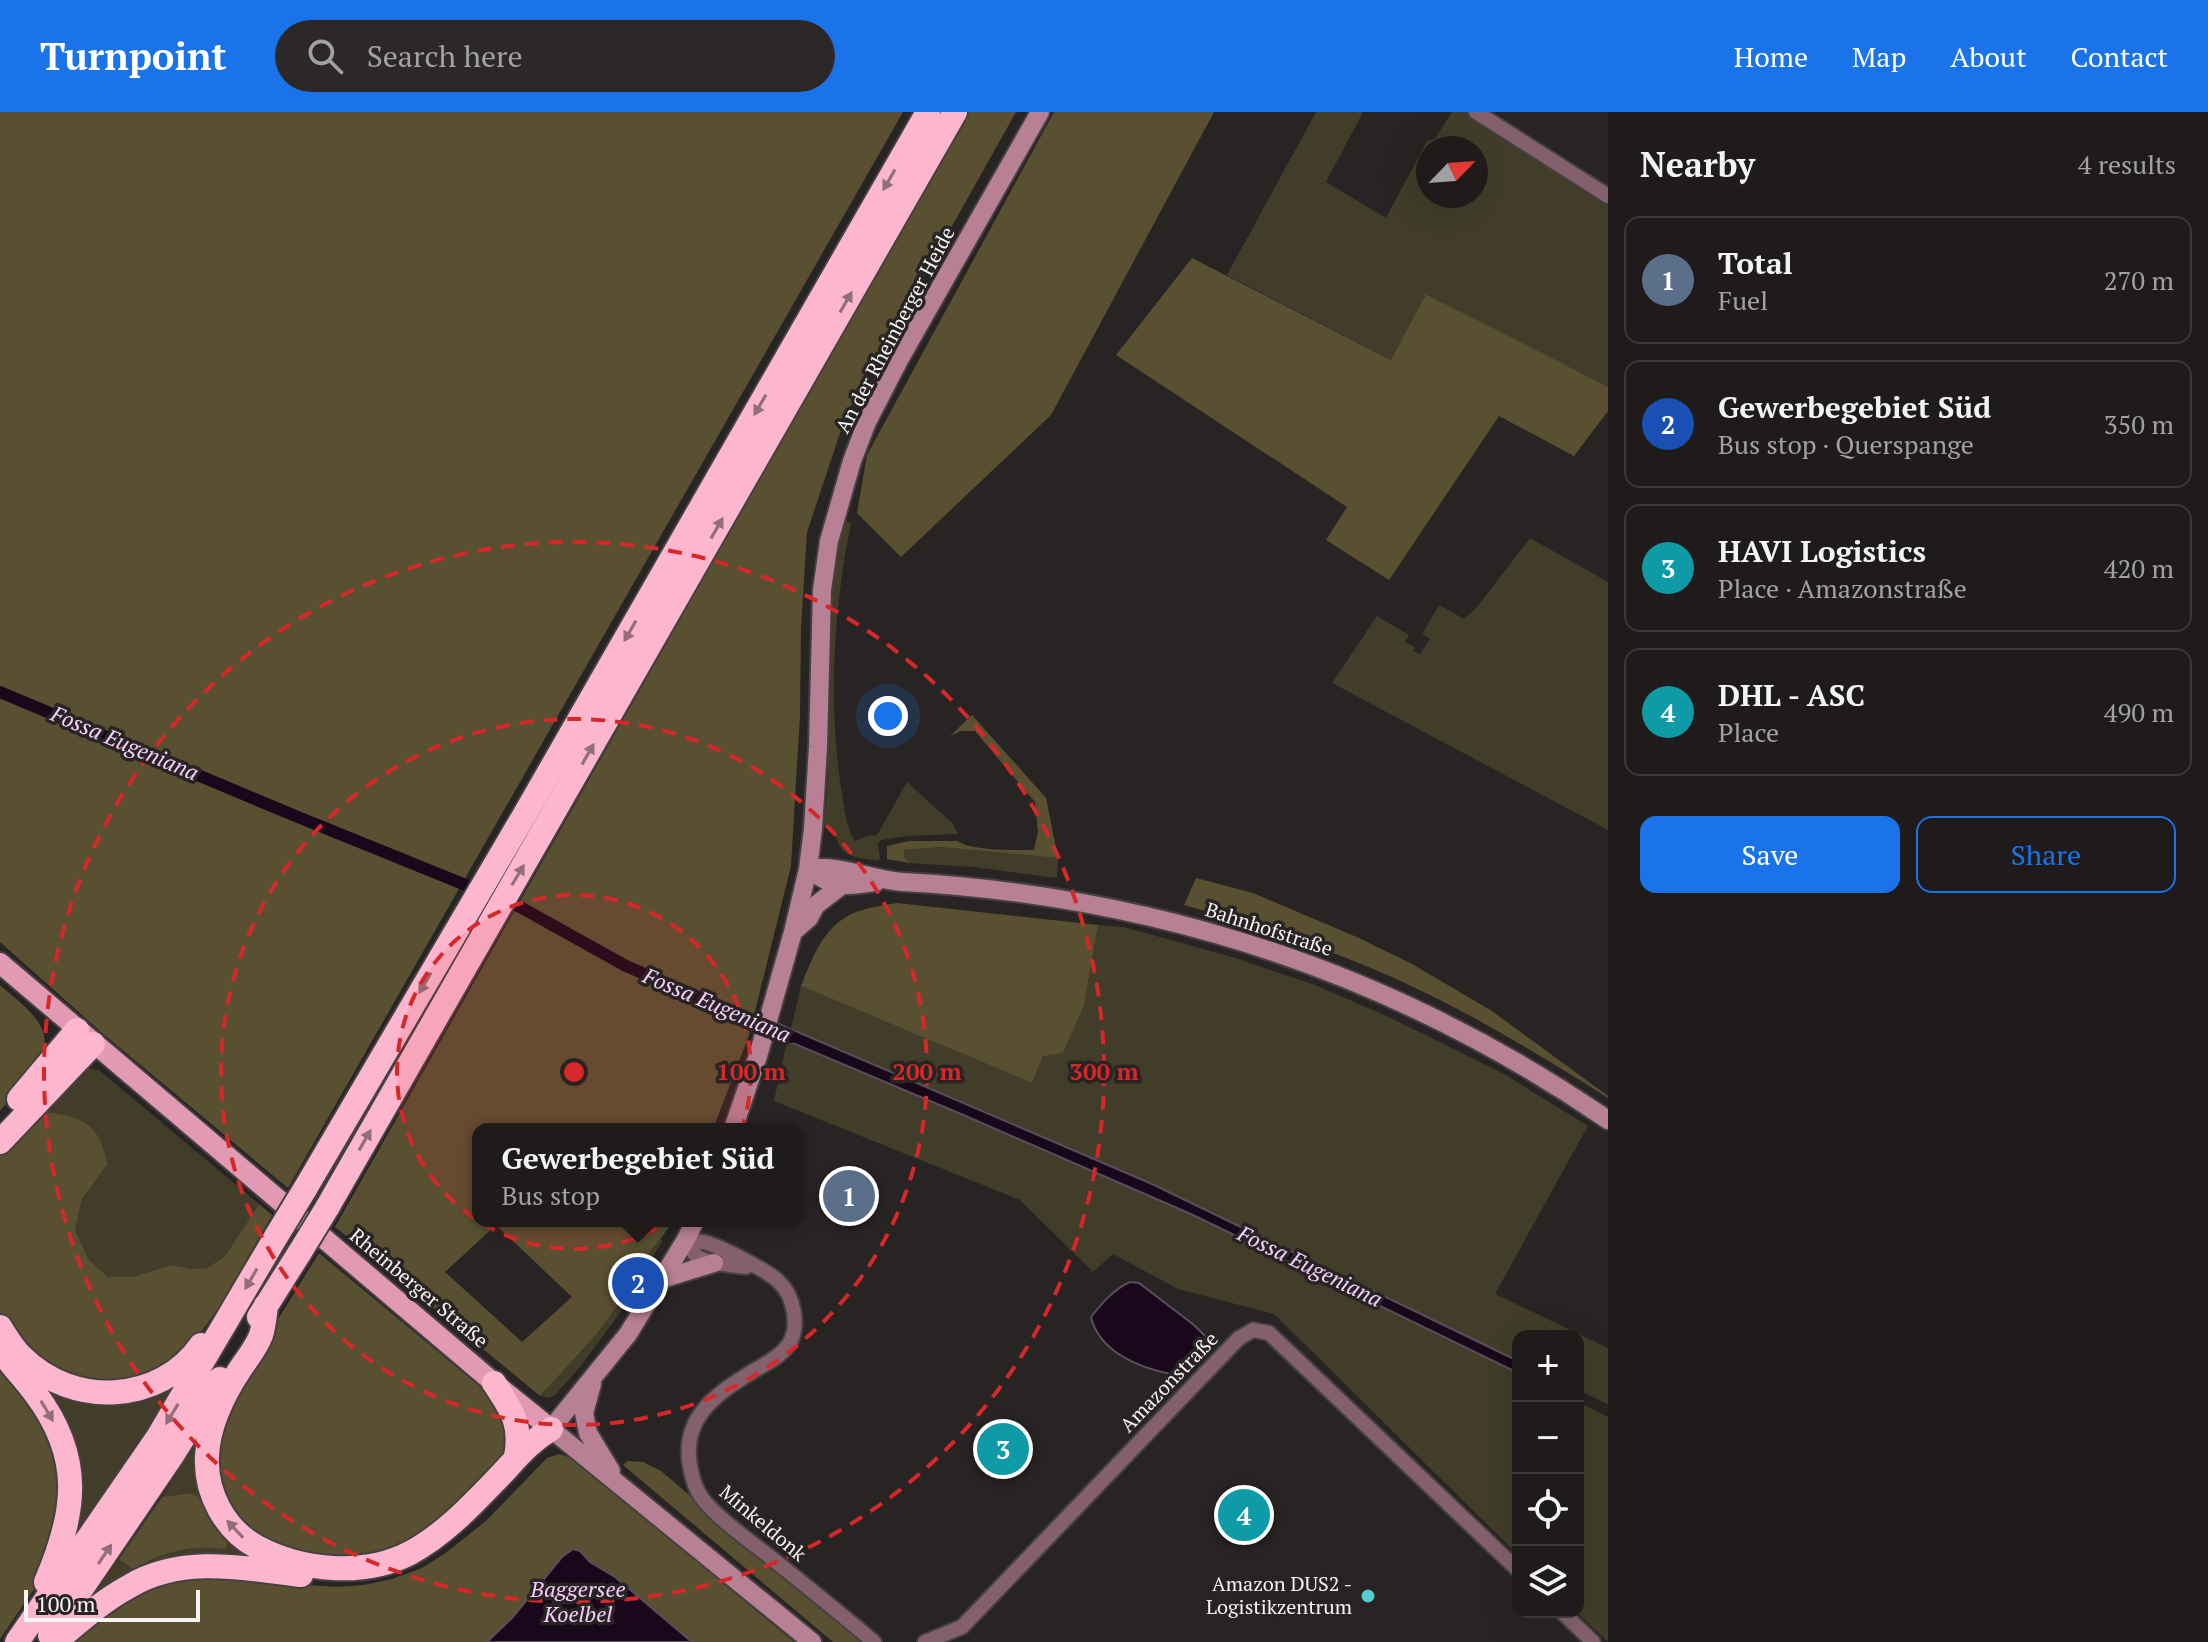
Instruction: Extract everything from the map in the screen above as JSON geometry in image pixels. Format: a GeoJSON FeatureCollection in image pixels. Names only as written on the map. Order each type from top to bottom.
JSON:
{"type":"FeatureCollection","features":[{"type":"Feature","properties":{"kind":"highway"},"geometry":{"type":"LineString","coordinates":[[29,1638],[158,1437],[305,1189],[525,814],[928,112]]}},
{"type":"Feature","properties":{"kind":"highway"},"geometry":{"type":"LineString","coordinates":[[29,1638],[171,1457],[327,1208],[955,112]]}},
{"type":"Feature","properties":{"kind":"highway"},"geometry":{"type":"LineString","coordinates":[[0,1122],[85,1037]]}},
{"type":"Feature","properties":{"kind":"highway"},"geometry":{"type":"LineString","coordinates":[[0,1142],[85,1037]]}},
{"type":"Feature","properties":{"kind":"highway"},"geometry":{"type":"LineString","coordinates":[[266,1305],[261,1336],[232,1381],[213,1425],[207,1457],[210,1489],[216,1503],[230,1524],[249,1543],[270,1554],[310,1565],[340,1568],[368,1566],[409,1553],[433,1538],[495,1481],[533,1440],[551,1429]]}},
{"type":"Feature","properties":{"kind":"highway"},"geometry":{"type":"LineString","coordinates":[[0,1327],[23,1358],[44,1375],[94,1393],[119,1393],[146,1388],[177,1370],[211,1332],[226,1323]]}},
{"type":"Feature","properties":{"kind":"highway"},"geometry":{"type":"LineString","coordinates":[[0,1349],[51,1417],[64,1446],[71,1474],[70,1504],[63,1539],[29,1638]]}},
{"type":"Feature","properties":{"kind":"highway"},"geometry":{"type":"LineString","coordinates":[[494,1383],[514,1413],[518,1427],[516,1457]]}},
{"type":"Feature","properties":{"kind":"highway"},"geometry":{"type":"LineString","coordinates":[[55,1642],[98,1606],[156,1573],[207,1566],[240,1567],[351,1579],[373,1577],[416,1563],[442,1550],[518,1479],[543,1448],[551,1429]]}},
{"type":"Feature","properties":{"kind":"main road","name":"Rheinberger Straße"},"geometry":{"type":"LineString","coordinates":[[0,963],[551,1429]]}},
{"type":"Feature","properties":{"kind":"street","name":"An der Rheinberger Heide"},"geometry":{"type":"LineString","coordinates":[[735,1123],[758,1056],[808,869],[818,747],[822,590],[829,541],[852,461],[867,422],[899,360],[1040,112]]}},
{"type":"Feature","properties":{"kind":"street"},"geometry":{"type":"LineString","coordinates":[[1476,112],[1608,196]]}},
{"type":"Feature","properties":{"kind":"street","name":"Bahnhofstraße"},"geometry":{"type":"LineString","coordinates":[[808,869],[836,868],[883,881]]}},
{"type":"Feature","properties":{"kind":"street"},"geometry":{"type":"LineString","coordinates":[[808,869],[822,881],[842,885]]}},
{"type":"Feature","properties":{"kind":"street","name":"Bahnhofstraße"},"geometry":{"type":"LineString","coordinates":[[842,885],[883,881],[959,885],[1065,898],[1174,921],[1263,948],[1351,981],[1441,1022],[1542,1077],[1608,1120]]}},
{"type":"Feature","properties":{"kind":"street"},"geometry":{"type":"LineString","coordinates":[[793,932],[809,918],[816,905],[842,885]]}},
{"type":"Feature","properties":{"kind":"street"},"geometry":{"type":"LineString","coordinates":[[551,1429],[628,1334],[692,1227]]}},
{"type":"Feature","properties":{"kind":"street"},"geometry":{"type":"LineString","coordinates":[[685,1241],[697,1257],[714,1263],[762,1269]]}},
{"type":"Feature","properties":{"kind":"street","name":"Minkeldonk"},"geometry":{"type":"LineString","coordinates":[[685,1241],[703,1242],[762,1269],[786,1289],[794,1314],[793,1334],[781,1353],[726,1388],[701,1411],[691,1434],[689,1450],[691,1472],[697,1489],[706,1503],[874,1642]]}},
{"type":"Feature","properties":{"kind":"street"},"geometry":{"type":"LineString","coordinates":[[662,1279],[714,1263]]}},
{"type":"Feature","properties":{"kind":"street","name":"Amazonstraße"},"geometry":{"type":"LineString","coordinates":[[925,1642],[962,1627],[1239,1338],[1253,1330],[1269,1333],[1512,1564]]}},
{"type":"Feature","properties":{"kind":"street"},"geometry":{"type":"LineString","coordinates":[[594,1376],[584,1413],[588,1433],[619,1483]]}},
{"type":"Feature","properties":{"kind":"street","name":"Rheinberger Straße"},"geometry":{"type":"LineString","coordinates":[[551,1429],[812,1642]]}},
{"type":"Feature","properties":{"kind":"street"},"geometry":{"type":"LineString","coordinates":[[1568,1618],[1593,1642]]}},
{"type":"Feature","properties":{"kind":"shaded area"},"geometry":{"type":"Polygon","coordinates":[[[0,112],[903,112],[288,1188],[101,1032],[0,942],[0,112]]]}},
{"type":"Feature","properties":{"kind":"shaded area"},"geometry":{"type":"Polygon","coordinates":[[[968,112],[1016,112],[846,415],[807,532],[791,866],[749,1035],[715,1123],[472,1123],[472,1227],[494,1227],[445,1272],[522,1342],[572,1297],[498,1227],[669,1227],[617,1295],[618,1305],[595,1336],[540,1396],[335,1227],[968,112]]]}},
{"type":"Feature","properties":{"kind":"shaded area"},"geometry":{"type":"Polygon","coordinates":[[[1054,112],[1214,112],[1051,415],[901,557],[857,513],[867,455],[1054,112]]]}},
{"type":"Feature","properties":{"kind":"shaded area"},"geometry":{"type":"Polygon","coordinates":[[[1316,112],[1363,112],[1326,182],[1386,218],[1416,162],[1416,208],[1488,208],[1488,136],[1437,136],[1452,112],[1466,112],[1608,200],[1608,390],[1427,294],[1391,360],[1227,275],[1316,112]]]}},
{"type":"Feature","properties":{"kind":"shaded area"},"geometry":{"type":"Polygon","coordinates":[[[1192,258],[1391,360],[1426,294],[1608,387],[1608,411],[1574,456],[1499,416],[1389,580],[1326,540],[1347,507],[1116,355],[1192,258]]]}},
{"type":"Feature","properties":{"kind":"shaded area"},"geometry":{"type":"Polygon","coordinates":[[[844,518],[851,524],[840,590],[834,694],[838,762],[850,830],[855,841],[877,835],[907,782],[952,823],[958,834],[881,840],[878,843],[879,861],[848,854],[833,832],[824,826],[830,594],[844,518]]]}},
{"type":"Feature","properties":{"kind":"shaded area"},"geometry":{"type":"Polygon","coordinates":[[[1530,538],[1608,582],[1608,830],[1332,683],[1377,616],[1409,635],[1405,642],[1420,654],[1430,639],[1422,634],[1439,605],[1464,619],[1477,607],[1530,538]]]}},
{"type":"Feature","properties":{"kind":"shaded area"},"geometry":{"type":"Polygon","coordinates":[[[972,715],[1046,798],[1058,858],[941,847],[904,850],[904,857],[910,863],[887,859],[887,846],[909,841],[957,841],[983,848],[1034,850],[1038,832],[1035,802],[975,731],[961,731],[950,736],[972,715]]]}},
{"type":"Feature","properties":{"kind":"shaded area"},"geometry":{"type":"Polygon","coordinates":[[[941,847],[1058,858],[1057,878],[973,867],[910,863],[904,857],[904,850],[941,847]]]}},
{"type":"Feature","properties":{"kind":"shaded area"},"geometry":{"type":"Polygon","coordinates":[[[1196,878],[1253,893],[1412,964],[1492,1011],[1608,1098],[1485,1024],[1407,984],[1297,940],[1184,905],[1196,878]]]}},
{"type":"Feature","properties":{"kind":"shaded area"},"geometry":{"type":"Polygon","coordinates":[[[897,903],[1098,925],[1084,1006],[1063,1053],[1043,1056],[1032,1083],[801,986],[822,941],[837,923],[859,911],[897,903]]]}},
{"type":"Feature","properties":{"kind":"shaded area"},"geometry":{"type":"Polygon","coordinates":[[[1098,925],[1124,927],[1232,957],[1315,985],[1391,1018],[1504,1074],[1588,1126],[1495,1294],[1570,1330],[1512,1330],[1512,1358],[1152,1184],[791,1029],[801,986],[1032,1083],[1043,1055],[1063,1053],[1084,1006],[1098,925]]]}},
{"type":"Feature","properties":{"kind":"shaded area"},"geometry":{"type":"Polygon","coordinates":[[[0,985],[40,1025],[44,1049],[34,1072],[0,1111],[0,985]]]}},
{"type":"Feature","properties":{"kind":"shaded area"},"geometry":{"type":"Polygon","coordinates":[[[787,1041],[1193,1215],[1512,1370],[1512,1549],[1274,1314],[1178,1289],[1113,1254],[1093,1272],[1020,1200],[774,1101],[787,1041]]]}},
{"type":"Feature","properties":{"kind":"shaded area"},"geometry":{"type":"Polygon","coordinates":[[[84,1068],[99,1070],[259,1204],[225,1256],[207,1268],[171,1265],[132,1277],[108,1277],[89,1260],[75,1230],[82,1199],[107,1165],[36,1112],[84,1068]]]}},
{"type":"Feature","properties":{"kind":"shaded area"},"geometry":{"type":"Polygon","coordinates":[[[36,1112],[63,1115],[84,1122],[99,1138],[107,1165],[82,1199],[75,1230],[89,1260],[108,1277],[132,1277],[171,1265],[207,1268],[225,1256],[259,1204],[272,1215],[220,1306],[194,1342],[138,1383],[85,1382],[36,1360],[0,1315],[0,1155],[36,1112]]]}},
{"type":"Feature","properties":{"kind":"shaded area"},"geometry":{"type":"Polygon","coordinates":[[[660,1239],[663,1240],[632,1290],[635,1292],[581,1366],[554,1396],[540,1396],[595,1336],[618,1305],[617,1295],[660,1239]]]}},
{"type":"Feature","properties":{"kind":"shaded area"},"geometry":{"type":"Polygon","coordinates":[[[319,1253],[490,1395],[506,1412],[512,1447],[439,1526],[385,1553],[329,1560],[284,1551],[241,1524],[220,1490],[215,1452],[241,1379],[319,1253]]]}},
{"type":"Feature","properties":{"kind":"shaded area"},"geometry":{"type":"Polygon","coordinates":[[[1584,1337],[1608,1348],[1608,1404],[1584,1393],[1584,1337]]]}},
{"type":"Feature","properties":{"kind":"shaded area"},"geometry":{"type":"Polygon","coordinates":[[[0,1361],[52,1434],[62,1484],[43,1576],[0,1639],[0,1361]]]}},
{"type":"Feature","properties":{"kind":"shaded area"},"geometry":{"type":"Polygon","coordinates":[[[28,1368],[183,1374],[71,1544],[28,1368]]]}},
{"type":"Feature","properties":{"kind":"shaded area"},"geometry":{"type":"Polygon","coordinates":[[[1584,1405],[1608,1417],[1608,1642],[1582,1618],[1584,1405]]]}},
{"type":"Feature","properties":{"kind":"shaded area"},"geometry":{"type":"Polygon","coordinates":[[[204,1429],[262,1555],[84,1608],[119,1559],[133,1568],[178,1550],[225,1548],[228,1542],[207,1515],[199,1497],[190,1493],[162,1497],[204,1429]]]}},
{"type":"Feature","properties":{"kind":"shaded area"},"geometry":{"type":"Polygon","coordinates":[[[560,1454],[573,1459],[794,1642],[692,1642],[586,1556],[487,1642],[72,1642],[107,1610],[177,1576],[249,1575],[337,1587],[392,1579],[422,1568],[487,1520],[547,1458],[560,1454]]]}},
{"type":"Feature","properties":{"kind":"shaded area"},"geometry":{"type":"Polygon","coordinates":[[[628,1461],[643,1462],[661,1471],[863,1642],[833,1642],[623,1465],[628,1461]]]}},
{"type":"Feature","properties":{"kind":"shaded area"},"geometry":{"type":"Polygon","coordinates":[[[190,1493],[199,1497],[207,1515],[228,1542],[225,1549],[178,1551],[133,1569],[119,1559],[162,1497],[190,1493]]]}},
{"type":"Feature","properties":{"kind":"water"},"geometry":{"type":"Polygon","coordinates":[[[779,1024],[1152,1184],[1512,1358],[1512,1370],[1193,1215],[776,1036],[779,1024]]]}},
{"type":"Feature","properties":{"kind":"water"},"geometry":{"type":"Polygon","coordinates":[[[1130,1282],[1139,1283],[1205,1336],[1204,1347],[1186,1365],[1171,1374],[1134,1363],[1122,1356],[1095,1329],[1091,1317],[1114,1292],[1130,1282]]]}},
{"type":"Feature","properties":{"kind":"water","name":"Baggersee Koelbel"},"geometry":{"type":"Polygon","coordinates":[[[573,1549],[615,1577],[692,1642],[487,1642],[512,1618],[562,1557],[573,1549]]]}},
{"type":"Feature","properties":{"kind":"waterway","name":"Fossa Eugeniana"},"geometry":{"type":"LineString","coordinates":[[0,692],[520,907],[626,966],[792,1037]]}},
{"type":"Feature","properties":{"kind":"place","name":"Total"},"geometry":{"type":"Point","coordinates":[849,1196]}},
{"type":"Feature","properties":{"kind":"place","name":"Gewerbegebiet Süd"},"geometry":{"type":"Point","coordinates":[638,1283]}},
{"type":"Feature","properties":{"kind":"place","name":"HAVI Logistics"},"geometry":{"type":"Point","coordinates":[1003,1449]}},
{"type":"Feature","properties":{"kind":"place","name":"DHL - ASC"},"geometry":{"type":"Point","coordinates":[1244,1515]}},
{"type":"Feature","properties":{"kind":"place","name":"Amazon DUS2 - Logistikzentrum"},"geometry":{"type":"Point","coordinates":[1368,1596]}}]}
